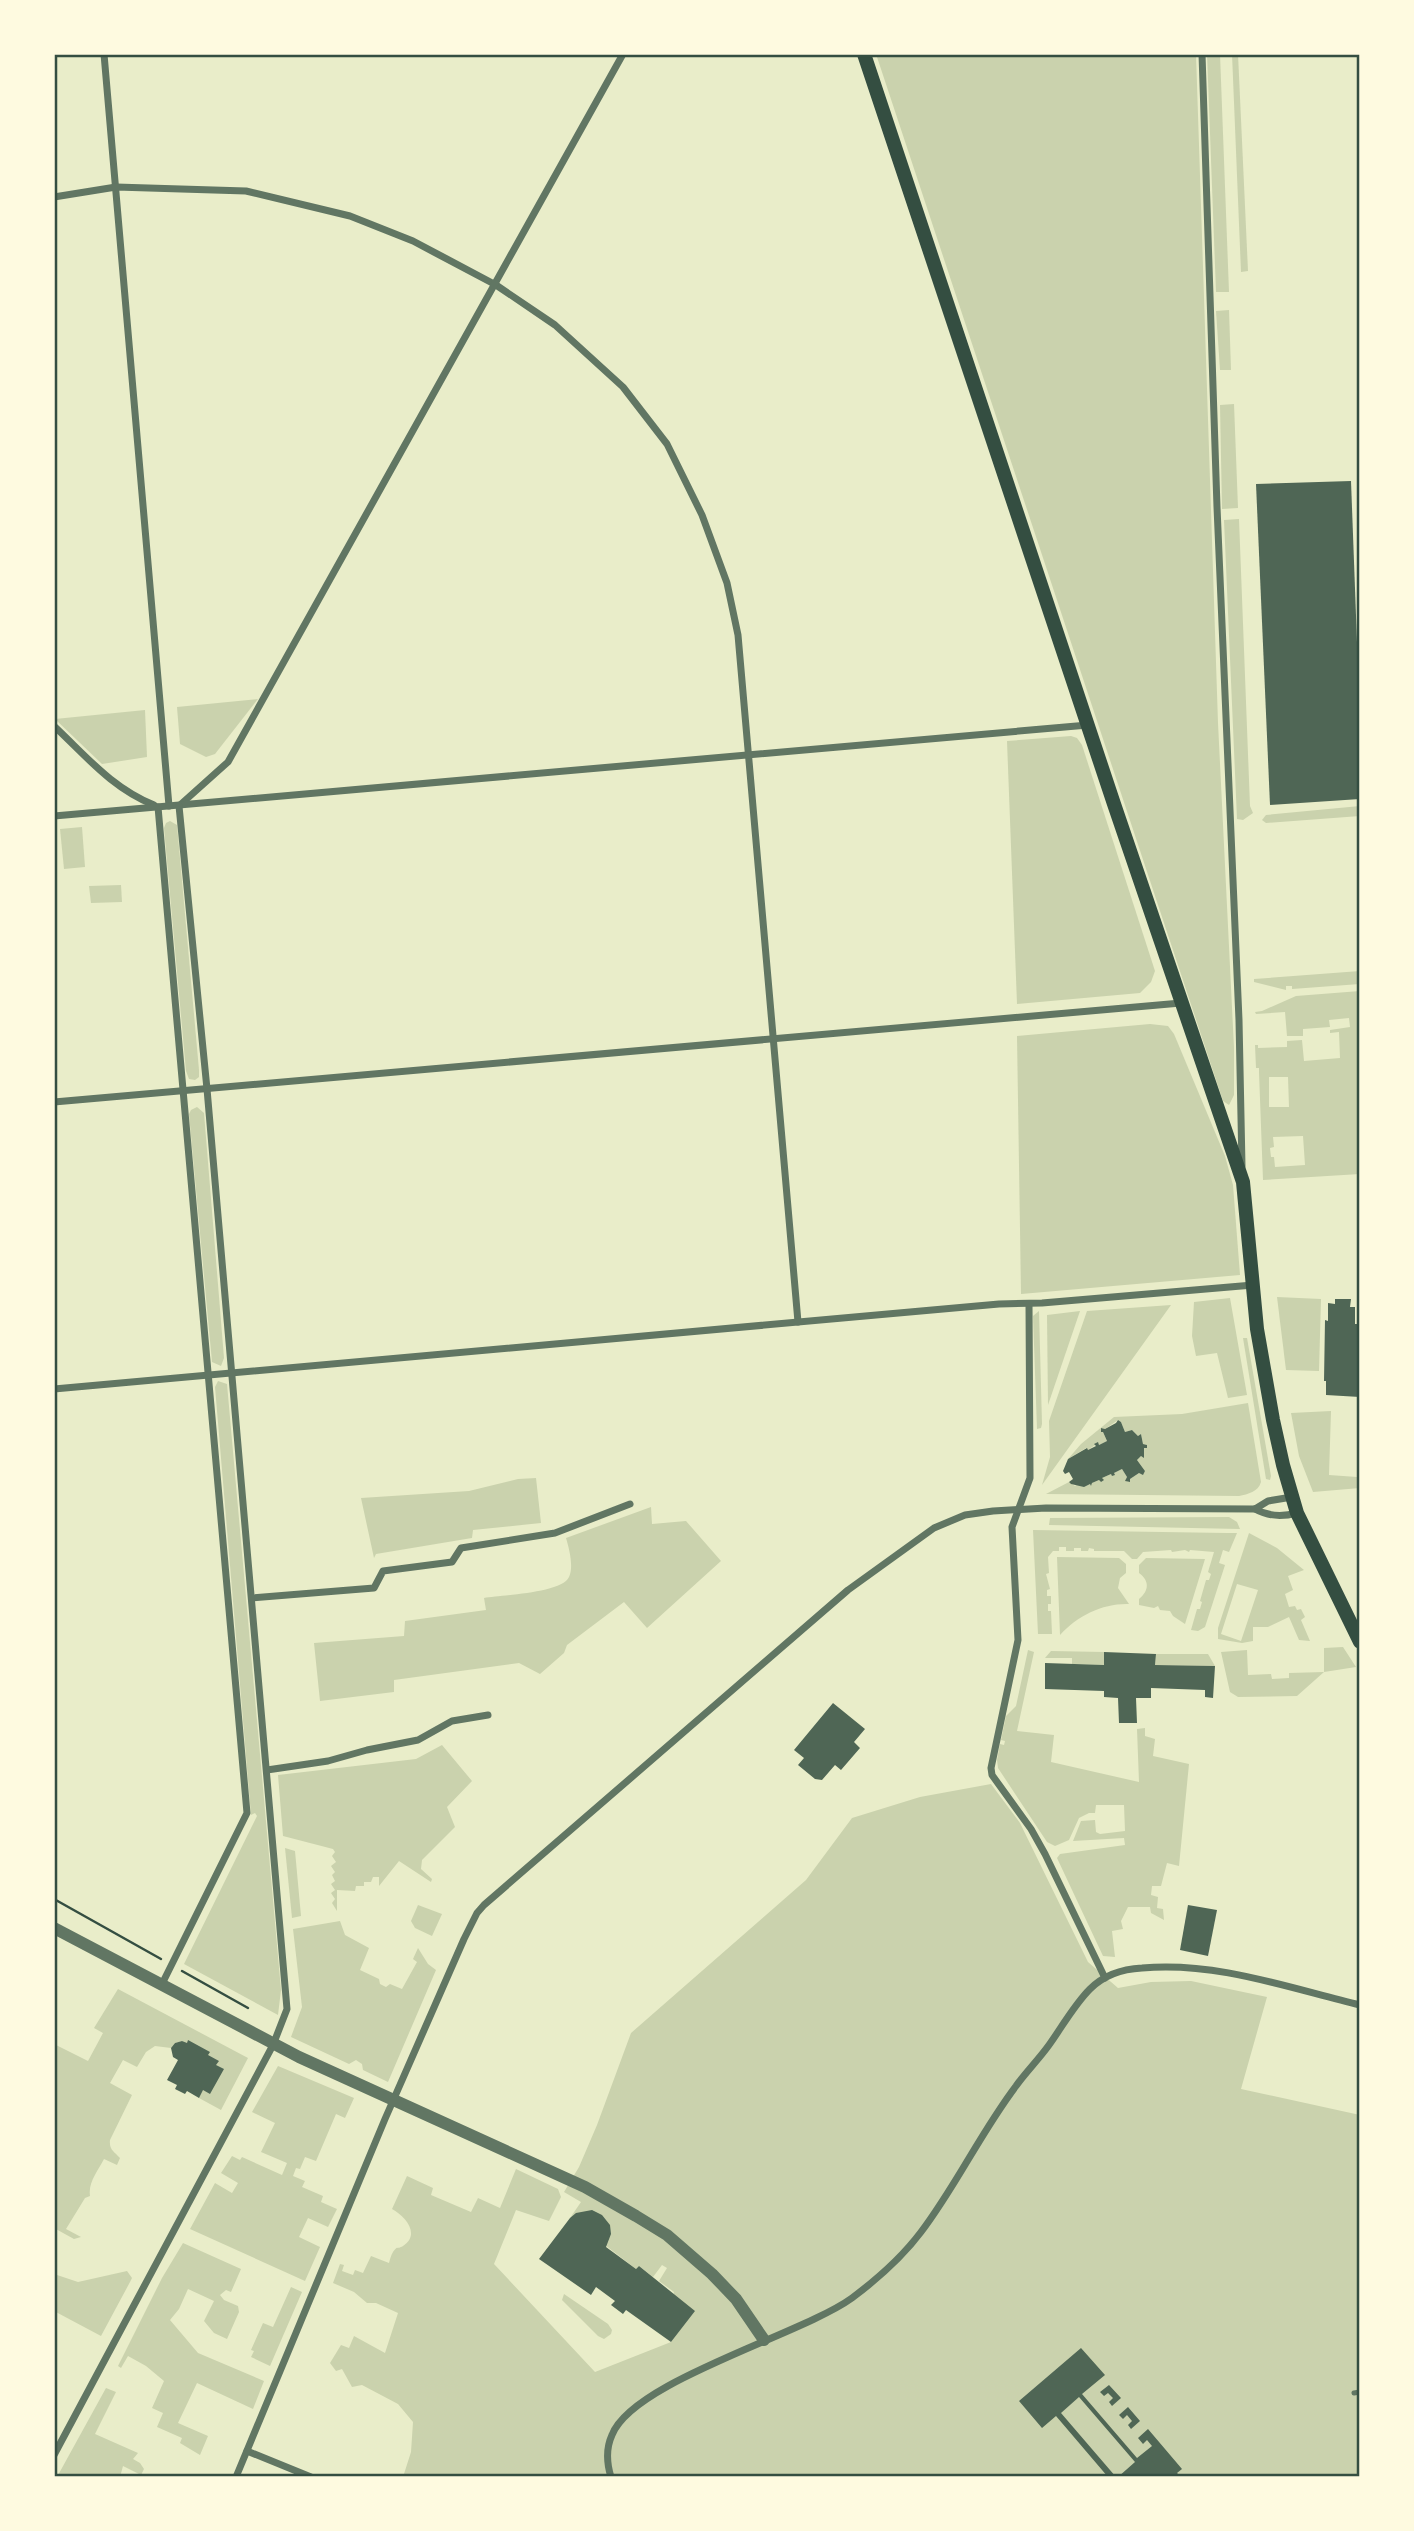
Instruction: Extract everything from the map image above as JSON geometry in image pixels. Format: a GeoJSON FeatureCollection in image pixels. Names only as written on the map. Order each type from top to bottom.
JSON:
{"type":"FeatureCollection","features":[{"type":"Feature","properties":{"kind":"main road"},"geometry":{"type":"LineString","coordinates":[[864,54],[1243,1181],[1257,1329],[1273,1420],[1292,1497],[1297,1513],[1360,1642]]}},
{"type":"Feature","properties":{"kind":"street"},"geometry":{"type":"LineString","coordinates":[[104,54],[169,806]]}},
{"type":"Feature","properties":{"kind":"street"},"geometry":{"type":"LineString","coordinates":[[179,806],[228,762],[624,54]]}},
{"type":"Feature","properties":{"kind":"street"},"geometry":{"type":"LineString","coordinates":[[1202,54],[1243,1181]]}},
{"type":"Feature","properties":{"kind":"street"},"geometry":{"type":"LineString","coordinates":[[54,197],[116,187],[246,191],[350,216],[413,241],[496,285],[555,325],[623,387],[667,444],[702,516],[727,583],[738,635],[798,1322]]}},
{"type":"Feature","properties":{"kind":"street"},"geometry":{"type":"LineString","coordinates":[[54,816],[1088,725]]}},
{"type":"Feature","properties":{"kind":"street"},"geometry":{"type":"LineString","coordinates":[[54,726],[118,787],[158,807]]}},
{"type":"Feature","properties":{"kind":"street"},"geometry":{"type":"LineString","coordinates":[[54,2455],[273,2045],[287,2009],[207,1089],[179,806]]}},
{"type":"Feature","properties":{"kind":"street"},"geometry":{"type":"LineString","coordinates":[[158,807],[247,1813],[162,1984]]}},
{"type":"Feature","properties":{"kind":"street"},"geometry":{"type":"LineString","coordinates":[[54,1102],[1182,1003]]}},
{"type":"Feature","properties":{"kind":"street"},"geometry":{"type":"LineString","coordinates":[[54,1389],[999,1304],[1029,1304],[1253,1285]]}},
{"type":"Feature","properties":{"kind":"street"},"geometry":{"type":"LineString","coordinates":[[1029,1304],[1030,1478],[1012,1527],[1018,1640],[990,1768],[1045,1854],[1105,1978]]}},
{"type":"Feature","properties":{"kind":"street"},"geometry":{"type":"LineString","coordinates":[[236,2477],[464,1939],[484,1905],[848,1590],[934,1528],[965,1515],[1018,1510],[1255,1508],[1268,1501],[1292,1497]]}},
{"type":"Feature","properties":{"kind":"street"},"geometry":{"type":"LineString","coordinates":[[252,1598],[374,1588],[383,1571],[452,1562],[461,1548],[555,1533],[630,1504]]}},
{"type":"Feature","properties":{"kind":"street"},"geometry":{"type":"LineString","coordinates":[[1255,1508],[1265,1514],[1283,1516],[1297,1513]]}},
{"type":"Feature","properties":{"kind":"street"},"geometry":{"type":"LineString","coordinates":[[267,1770],[328,1761],[418,1740],[452,1721],[488,1715]]}},
{"type":"Feature","properties":{"kind":"street"},"geometry":{"type":"LineString","coordinates":[[54,1928],[273,2045],[585,2187],[667,2235],[736,2299],[764,2340]]}},
{"type":"Feature","properties":{"kind":"street"},"geometry":{"type":"LineString","coordinates":[[611,2477],[608,2462],[611,2436],[627,2415],[662,2390],[764,2340],[813,2320],[851,2298],[894,2261],[921,2233],[1015,2086],[1038,2060],[1089,1990],[1105,1978],[1113,1973],[1142,1968],[1199,1967],[1360,2005]]}},
{"type":"Feature","properties":{"kind":"street"},"geometry":{"type":"LineString","coordinates":[[247,2451],[311,2477]]}},
{"type":"Feature","properties":{"kind":"path"},"geometry":{"type":"LineString","coordinates":[[54,1899],[248,2008]]}},
{"type":"Feature","properties":{"kind":"green space"},"geometry":{"type":"Polygon","coordinates":[[[876,54],[1196,54],[1218,723],[1234,1048],[1234,1095],[1229,1105],[1223,1101],[876,54]]]}},
{"type":"Feature","properties":{"kind":"green space"},"geometry":{"type":"Polygon","coordinates":[[[1207,54],[1220,54],[1229,292],[1216,292],[1207,54]]]}},
{"type":"Feature","properties":{"kind":"green space"},"geometry":{"type":"Polygon","coordinates":[[[1232,54],[1238,54],[1248,271],[1241,272],[1232,54]]]}},
{"type":"Feature","properties":{"kind":"green space"},"geometry":{"type":"Polygon","coordinates":[[[1229,310],[1231,370],[1220,370],[1216,311],[1229,310]]]}},
{"type":"Feature","properties":{"kind":"green space"},"geometry":{"type":"Polygon","coordinates":[[[1234,404],[1238,508],[1222,509],[1220,405],[1234,404]]]}},
{"type":"Feature","properties":{"kind":"green space"},"geometry":{"type":"Polygon","coordinates":[[[1239,519],[1250,806],[1253,813],[1243,820],[1237,819],[1224,520],[1239,519]]]}},
{"type":"Feature","properties":{"kind":"green space"},"geometry":{"type":"Polygon","coordinates":[[[258,699],[215,754],[206,757],[180,744],[177,707],[258,699]]]}},
{"type":"Feature","properties":{"kind":"green space"},"geometry":{"type":"Polygon","coordinates":[[[145,710],[147,757],[102,764],[55,719],[145,710]]]}},
{"type":"Feature","properties":{"kind":"green space"},"geometry":{"type":"Polygon","coordinates":[[[1071,736],[1077,738],[1082,745],[1155,971],[1151,982],[1140,993],[1017,1004],[1007,741],[1071,736]]]}},
{"type":"Feature","properties":{"kind":"green space"},"geometry":{"type":"Polygon","coordinates":[[[1360,806],[1360,816],[1266,823],[1262,820],[1266,815],[1360,806]]]}},
{"type":"Feature","properties":{"kind":"green space"},"geometry":{"type":"Polygon","coordinates":[[[170,821],[177,825],[199,1070],[199,1077],[195,1080],[189,1079],[186,1071],[164,828],[170,821]]]}},
{"type":"Feature","properties":{"kind":"green space"},"geometry":{"type":"Polygon","coordinates":[[[82,827],[85,867],[64,869],[60,829],[82,827]]]}},
{"type":"Feature","properties":{"kind":"green space"},"geometry":{"type":"Polygon","coordinates":[[[121,885],[122,902],[91,903],[89,886],[121,885]]]}},
{"type":"Feature","properties":{"kind":"green space"},"geometry":{"type":"Polygon","coordinates":[[[1360,971],[1360,984],[1292,989],[1292,986],[1286,986],[1286,990],[1254,982],[1254,979],[1360,971]]]}},
{"type":"Feature","properties":{"kind":"green space"},"geometry":{"type":"Polygon","coordinates":[[[1360,991],[1360,1174],[1263,1180],[1259,1068],[1256,1068],[1255,1045],[1258,1045],[1258,1048],[1287,1047],[1287,1041],[1302,1040],[1304,1061],[1340,1058],[1339,1032],[1330,1033],[1330,1030],[1350,1027],[1349,1018],[1329,1020],[1330,1027],[1303,1029],[1303,1036],[1287,1036],[1285,1012],[1255,1012],[1296,996],[1360,991]],[[1269,1077],[1269,1107],[1289,1107],[1288,1077],[1269,1077]],[[1303,1136],[1273,1137],[1274,1147],[1270,1148],[1275,1167],[1305,1165],[1303,1136]]]}},
{"type":"Feature","properties":{"kind":"green space"},"geometry":{"type":"Polygon","coordinates":[[[1150,1024],[1168,1026],[1174,1034],[1225,1156],[1233,1185],[1240,1275],[1021,1294],[1017,1036],[1150,1024]]]}},
{"type":"Feature","properties":{"kind":"green space"},"geometry":{"type":"Polygon","coordinates":[[[197,1107],[204,1113],[224,1358],[221,1366],[212,1362],[189,1114],[197,1107]]]}},
{"type":"Feature","properties":{"kind":"green space"},"geometry":{"type":"Polygon","coordinates":[[[1277,1297],[1321,1299],[1319,1371],[1286,1370],[1277,1297]]]}},
{"type":"Feature","properties":{"kind":"green space"},"geometry":{"type":"Polygon","coordinates":[[[1230,1298],[1247,1395],[1228,1398],[1217,1353],[1196,1356],[1192,1336],[1194,1302],[1230,1298]]]}},
{"type":"Feature","properties":{"kind":"green space"},"geometry":{"type":"Polygon","coordinates":[[[1171,1305],[1042,1485],[1050,1457],[1049,1421],[1087,1311],[1171,1305]]]}},
{"type":"Feature","properties":{"kind":"green space"},"geometry":{"type":"Polygon","coordinates":[[[1039,1311],[1042,1424],[1041,1428],[1037,1429],[1033,1316],[1039,1311]]]}},
{"type":"Feature","properties":{"kind":"green space"},"geometry":{"type":"Polygon","coordinates":[[[1080,1311],[1048,1405],[1047,1315],[1080,1311]]]}},
{"type":"Feature","properties":{"kind":"green space"},"geometry":{"type":"Polygon","coordinates":[[[1243,1338],[1247,1338],[1270,1480],[1266,1479],[1243,1338]]]}},
{"type":"Feature","properties":{"kind":"green space"},"geometry":{"type":"Polygon","coordinates":[[[218,1381],[227,1384],[281,1990],[278,2015],[184,1964],[257,1816],[255,1813],[251,1815],[215,1387],[218,1381]]]}},
{"type":"Feature","properties":{"kind":"green space"},"geometry":{"type":"Polygon","coordinates":[[[1248,1403],[1261,1482],[1252,1492],[1239,1496],[1046,1494],[1069,1482],[1075,1486],[1091,1486],[1092,1483],[1099,1480],[1101,1482],[1102,1478],[1111,1474],[1113,1476],[1122,1469],[1127,1477],[1126,1481],[1129,1482],[1139,1473],[1143,1474],[1145,1471],[1137,1460],[1141,1456],[1144,1457],[1144,1448],[1147,1448],[1147,1445],[1143,1444],[1141,1434],[1138,1436],[1132,1430],[1125,1432],[1118,1420],[1105,1429],[1101,1428],[1107,1441],[1088,1450],[1086,1448],[1068,1459],[1081,1444],[1114,1417],[1182,1414],[1248,1403]]]}},
{"type":"Feature","properties":{"kind":"green space"},"geometry":{"type":"Polygon","coordinates":[[[1331,1411],[1329,1475],[1357,1477],[1357,1465],[1360,1463],[1360,1488],[1313,1492],[1299,1456],[1291,1413],[1331,1411]]]}},
{"type":"Feature","properties":{"kind":"green space"},"geometry":{"type":"Polygon","coordinates":[[[536,1478],[541,1523],[473,1530],[472,1538],[376,1554],[374,1558],[361,1498],[469,1491],[518,1479],[536,1478]]]}},
{"type":"Feature","properties":{"kind":"green space"},"geometry":{"type":"Polygon","coordinates":[[[651,1507],[652,1524],[686,1521],[721,1561],[647,1628],[624,1602],[567,1645],[564,1653],[540,1674],[519,1663],[394,1680],[394,1692],[320,1701],[314,1643],[404,1636],[405,1621],[486,1610],[484,1598],[555,1587],[564,1582],[570,1573],[566,1538],[651,1507]]]}},
{"type":"Feature","properties":{"kind":"green space"},"geometry":{"type":"Polygon","coordinates":[[[1229,1517],[1237,1522],[1240,1529],[1049,1525],[1050,1518],[1229,1517]]]}},
{"type":"Feature","properties":{"kind":"green space"},"geometry":{"type":"Polygon","coordinates":[[[1033,1530],[1237,1533],[1229,1552],[1223,1550],[1219,1563],[1225,1565],[1205,1627],[1198,1631],[1191,1630],[1197,1609],[1200,1609],[1206,1580],[1209,1580],[1211,1574],[1208,1572],[1214,1552],[1143,1552],[1137,1559],[1132,1559],[1124,1551],[1094,1551],[1089,1548],[1088,1551],[1081,1551],[1081,1548],[1074,1548],[1074,1551],[1066,1551],[1066,1547],[1059,1547],[1059,1551],[1053,1551],[1048,1557],[1049,1573],[1046,1574],[1050,1589],[1047,1590],[1047,1596],[1051,1596],[1048,1611],[1051,1611],[1052,1634],[1038,1634],[1033,1530]]]}},
{"type":"Feature","properties":{"kind":"green space"},"geometry":{"type":"Polygon","coordinates":[[[1249,1533],[1277,1548],[1304,1570],[1288,1576],[1293,1590],[1285,1594],[1289,1607],[1301,1609],[1305,1617],[1301,1620],[1310,1641],[1299,1640],[1289,1617],[1268,1627],[1253,1627],[1253,1641],[1242,1643],[1218,1639],[1218,1628],[1249,1533]],[[1237,1584],[1221,1634],[1241,1641],[1258,1590],[1237,1584]]]}},
{"type":"Feature","properties":{"kind":"green space"},"geometry":{"type":"Polygon","coordinates":[[[1057,1557],[1119,1558],[1126,1564],[1126,1573],[1120,1578],[1118,1588],[1129,1604],[1092,1612],[1060,1635],[1057,1557]]]}},
{"type":"Feature","properties":{"kind":"green space"},"geometry":{"type":"Polygon","coordinates":[[[1146,1558],[1205,1559],[1185,1624],[1170,1611],[1160,1610],[1158,1606],[1154,1608],[1139,1605],[1139,1599],[1147,1586],[1139,1573],[1139,1565],[1146,1558]]]}},
{"type":"Feature","properties":{"kind":"green space"},"geometry":{"type":"Polygon","coordinates":[[[1343,1647],[1356,1667],[1324,1672],[1324,1648],[1343,1647]]]}},
{"type":"Feature","properties":{"kind":"green space"},"geometry":{"type":"Polygon","coordinates":[[[1028,1650],[1034,1652],[1017,1731],[1054,1735],[1051,1762],[1139,1782],[1137,1729],[1145,1728],[1145,1736],[1155,1739],[1153,1756],[1189,1764],[1179,1866],[1167,1863],[1161,1886],[1152,1886],[1151,1895],[1158,1897],[1157,1908],[1163,1909],[1164,1920],[1151,1913],[1150,1907],[1128,1907],[1121,1921],[1123,1929],[1112,1931],[1115,1957],[1103,1956],[1057,1858],[1060,1854],[1125,1845],[1124,1838],[1073,1841],[1081,1821],[1095,1820],[1096,1832],[1100,1834],[1125,1831],[1124,1805],[1096,1805],[1095,1813],[1079,1818],[1069,1840],[1055,1846],[1047,1842],[998,1768],[1000,1744],[1004,1745],[1005,1741],[1001,1740],[1006,1716],[1016,1706],[1028,1650]]]}},
{"type":"Feature","properties":{"kind":"green space"},"geometry":{"type":"Polygon","coordinates":[[[1247,1650],[1248,1675],[1271,1674],[1272,1679],[1289,1678],[1289,1673],[1324,1672],[1297,1696],[1238,1697],[1230,1692],[1221,1652],[1247,1650]]]}},
{"type":"Feature","properties":{"kind":"green space"},"geometry":{"type":"Polygon","coordinates":[[[1051,1651],[1104,1652],[1104,1665],[1072,1664],[1072,1658],[1045,1658],[1051,1651]]]}},
{"type":"Feature","properties":{"kind":"green space"},"geometry":{"type":"Polygon","coordinates":[[[1156,1654],[1208,1654],[1215,1666],[1155,1665],[1156,1654]]]}},
{"type":"Feature","properties":{"kind":"green space"},"geometry":{"type":"Polygon","coordinates":[[[442,1745],[472,1781],[447,1807],[455,1827],[422,1860],[421,1869],[432,1879],[431,1882],[399,1861],[379,1886],[379,1877],[373,1877],[371,1882],[364,1882],[364,1886],[356,1886],[355,1891],[337,1890],[337,1911],[332,1903],[335,1899],[331,1893],[335,1890],[331,1884],[335,1881],[332,1875],[335,1872],[331,1866],[336,1862],[332,1856],[335,1852],[333,1849],[283,1836],[278,1775],[416,1759],[442,1745]]]}},
{"type":"Feature","properties":{"kind":"green space"},"geometry":{"type":"Polygon","coordinates":[[[991,1784],[1020,1823],[1088,1962],[1118,1988],[1151,1982],[1191,1981],[1267,1997],[1241,2089],[1360,2115],[1360,2477],[403,2477],[411,2452],[413,2422],[398,2404],[362,2385],[352,2387],[342,2369],[336,2371],[330,2363],[341,2345],[349,2348],[354,2336],[385,2353],[398,2313],[376,2303],[367,2303],[354,2292],[333,2283],[340,2264],[344,2265],[342,2271],[353,2275],[355,2270],[363,2273],[371,2256],[389,2263],[395,2250],[408,2241],[411,2236],[409,2226],[402,2216],[392,2209],[407,2176],[433,2188],[431,2195],[471,2212],[478,2198],[500,2208],[516,2169],[558,2189],[561,2197],[549,2221],[516,2210],[494,2264],[595,2372],[671,2342],[694,2311],[659,2281],[667,2268],[662,2265],[653,2277],[639,2266],[636,2269],[570,2218],[581,2202],[564,2192],[579,2167],[597,2125],[631,2033],[806,1880],[852,1818],[920,1797],[991,1784]]]}},
{"type":"Feature","properties":{"kind":"green space"},"geometry":{"type":"Polygon","coordinates":[[[285,1848],[295,1851],[301,1916],[292,1918],[285,1848]]]}},
{"type":"Feature","properties":{"kind":"green space"},"geometry":{"type":"Polygon","coordinates":[[[418,1905],[442,1914],[432,1936],[415,1928],[411,1921],[418,1905]]]}},
{"type":"Feature","properties":{"kind":"green space"},"geometry":{"type":"Polygon","coordinates":[[[340,1921],[345,1935],[369,1948],[360,1970],[379,1979],[380,1984],[386,1987],[390,1984],[402,1989],[417,1962],[413,1959],[418,1948],[428,1964],[436,1970],[388,2082],[363,2070],[362,2064],[356,2060],[349,2064],[291,2037],[302,2007],[293,1929],[340,1921]]]}},
{"type":"Feature","properties":{"kind":"green space"},"geometry":{"type":"Polygon","coordinates":[[[118,1989],[248,2058],[221,2110],[199,2098],[187,2044],[182,2041],[171,2048],[155,2046],[146,2052],[137,2067],[123,2060],[110,2083],[132,2095],[110,2140],[111,2148],[120,2158],[117,2165],[104,2159],[96,2172],[90,2196],[85,2198],[66,2229],[81,2237],[74,2239],[54,2228],[54,2044],[88,2061],[103,2033],[94,2028],[118,1989]]]}},
{"type":"Feature","properties":{"kind":"green space"},"geometry":{"type":"Polygon","coordinates":[[[278,2066],[354,2098],[345,2118],[336,2114],[316,2161],[305,2157],[300,2169],[296,2168],[293,2176],[305,2181],[302,2187],[323,2196],[321,2202],[337,2209],[328,2227],[308,2218],[299,2237],[320,2247],[305,2281],[190,2229],[215,2183],[232,2193],[238,2183],[221,2173],[232,2156],[240,2160],[242,2157],[282,2175],[287,2163],[261,2152],[275,2123],[252,2112],[278,2066]]]}},
{"type":"Feature","properties":{"kind":"green space"},"geometry":{"type":"Polygon","coordinates":[[[183,2243],[241,2269],[231,2292],[226,2290],[220,2295],[224,2300],[238,2306],[239,2312],[227,2339],[214,2333],[204,2321],[214,2301],[188,2289],[179,2309],[170,2320],[198,2353],[264,2381],[253,2409],[197,2383],[178,2423],[208,2436],[200,2455],[180,2443],[182,2438],[157,2427],[163,2413],[152,2408],[164,2381],[128,2356],[121,2368],[118,2366],[162,2278],[183,2243]]]}},
{"type":"Feature","properties":{"kind":"green space"},"geometry":{"type":"Polygon","coordinates":[[[127,2271],[132,2278],[101,2336],[54,2311],[54,2274],[78,2282],[127,2271]]]}},
{"type":"Feature","properties":{"kind":"green space"},"geometry":{"type":"Polygon","coordinates":[[[291,2287],[302,2292],[270,2366],[251,2357],[254,2351],[251,2350],[263,2323],[273,2327],[291,2287]]]}},
{"type":"Feature","properties":{"kind":"green space"},"geometry":{"type":"Polygon","coordinates":[[[564,2294],[608,2324],[612,2330],[611,2334],[604,2339],[598,2336],[562,2300],[564,2294]]]}},
{"type":"Feature","properties":{"kind":"green space"},"geometry":{"type":"Polygon","coordinates":[[[106,2388],[116,2392],[95,2434],[138,2453],[133,2459],[144,2469],[141,2475],[123,2466],[120,2477],[57,2477],[106,2388]]]}},
{"type":"Feature","properties":{"kind":"building"},"geometry":{"type":"Polygon","coordinates":[[[1351,481],[1360,723],[1360,799],[1270,805],[1256,484],[1351,481]]]}},
{"type":"Feature","properties":{"kind":"building"},"geometry":{"type":"Polygon","coordinates":[[[1335,1299],[1351,1299],[1350,1307],[1355,1307],[1355,1324],[1359,1324],[1360,1397],[1326,1395],[1325,1320],[1328,1321],[1328,1303],[1335,1304],[1335,1299]]]}},
{"type":"Feature","properties":{"kind":"building"},"geometry":{"type":"Polygon","coordinates":[[[1118,1420],[1125,1432],[1132,1430],[1138,1436],[1141,1434],[1143,1444],[1147,1445],[1147,1448],[1144,1448],[1144,1458],[1141,1456],[1137,1460],[1145,1471],[1143,1475],[1139,1473],[1130,1479],[1130,1482],[1125,1481],[1127,1477],[1122,1469],[1114,1473],[1115,1475],[1102,1478],[1104,1480],[1101,1482],[1099,1480],[1092,1483],[1091,1486],[1071,1484],[1069,1482],[1073,1479],[1069,1472],[1065,1474],[1063,1471],[1068,1459],[1096,1446],[1094,1444],[1098,1442],[1099,1445],[1107,1441],[1101,1428],[1105,1429],[1118,1420]]]}},
{"type":"Feature","properties":{"kind":"building"},"geometry":{"type":"Polygon","coordinates":[[[1104,1652],[1156,1654],[1155,1665],[1215,1666],[1213,1698],[1205,1697],[1205,1690],[1151,1688],[1151,1698],[1136,1698],[1137,1723],[1119,1723],[1118,1698],[1104,1697],[1104,1691],[1045,1689],[1045,1663],[1104,1665],[1104,1652]]]}},
{"type":"Feature","properties":{"kind":"building"},"geometry":{"type":"Polygon","coordinates":[[[833,1703],[865,1729],[854,1742],[860,1748],[841,1770],[835,1765],[822,1780],[815,1779],[798,1765],[804,1758],[794,1750],[833,1703]]]}},
{"type":"Feature","properties":{"kind":"building"},"geometry":{"type":"Polygon","coordinates":[[[1188,1905],[1217,1910],[1208,1956],[1180,1950],[1188,1905]]]}},
{"type":"Feature","properties":{"kind":"building"},"geometry":{"type":"Polygon","coordinates":[[[188,2040],[210,2052],[208,2055],[219,2061],[216,2065],[224,2069],[210,2094],[203,2090],[199,2098],[187,2091],[185,2094],[175,2089],[177,2085],[167,2080],[178,2060],[173,2057],[171,2048],[175,2043],[187,2043],[188,2040]]]}},
{"type":"Feature","properties":{"kind":"building"},"geometry":{"type":"Polygon","coordinates":[[[592,2210],[602,2215],[610,2225],[611,2234],[606,2247],[636,2269],[639,2266],[695,2311],[671,2342],[626,2310],[623,2314],[611,2305],[615,2301],[596,2287],[591,2295],[539,2259],[570,2218],[576,2213],[592,2210]]]}},
{"type":"Feature","properties":{"kind":"building"},"geometry":{"type":"Polygon","coordinates":[[[1081,2348],[1105,2375],[1082,2394],[1137,2458],[1152,2446],[1147,2440],[1143,2444],[1138,2438],[1148,2429],[1182,2469],[1177,2473],[1181,2477],[1118,2477],[1135,2462],[1079,2397],[1061,2413],[1116,2477],[1108,2477],[1056,2416],[1042,2428],[1019,2401],[1081,2348]]]}},
{"type":"Feature","properties":{"kind":"building"},"geometry":{"type":"Polygon","coordinates":[[[1109,2385],[1121,2398],[1112,2406],[1109,2402],[1113,2398],[1108,2393],[1104,2396],[1100,2392],[1109,2385]]]}},
{"type":"Feature","properties":{"kind":"building"},"geometry":{"type":"Polygon","coordinates":[[[1128,2407],[1140,2421],[1131,2429],[1128,2425],[1132,2421],[1127,2415],[1123,2419],[1119,2415],[1128,2407]]]}}]}
